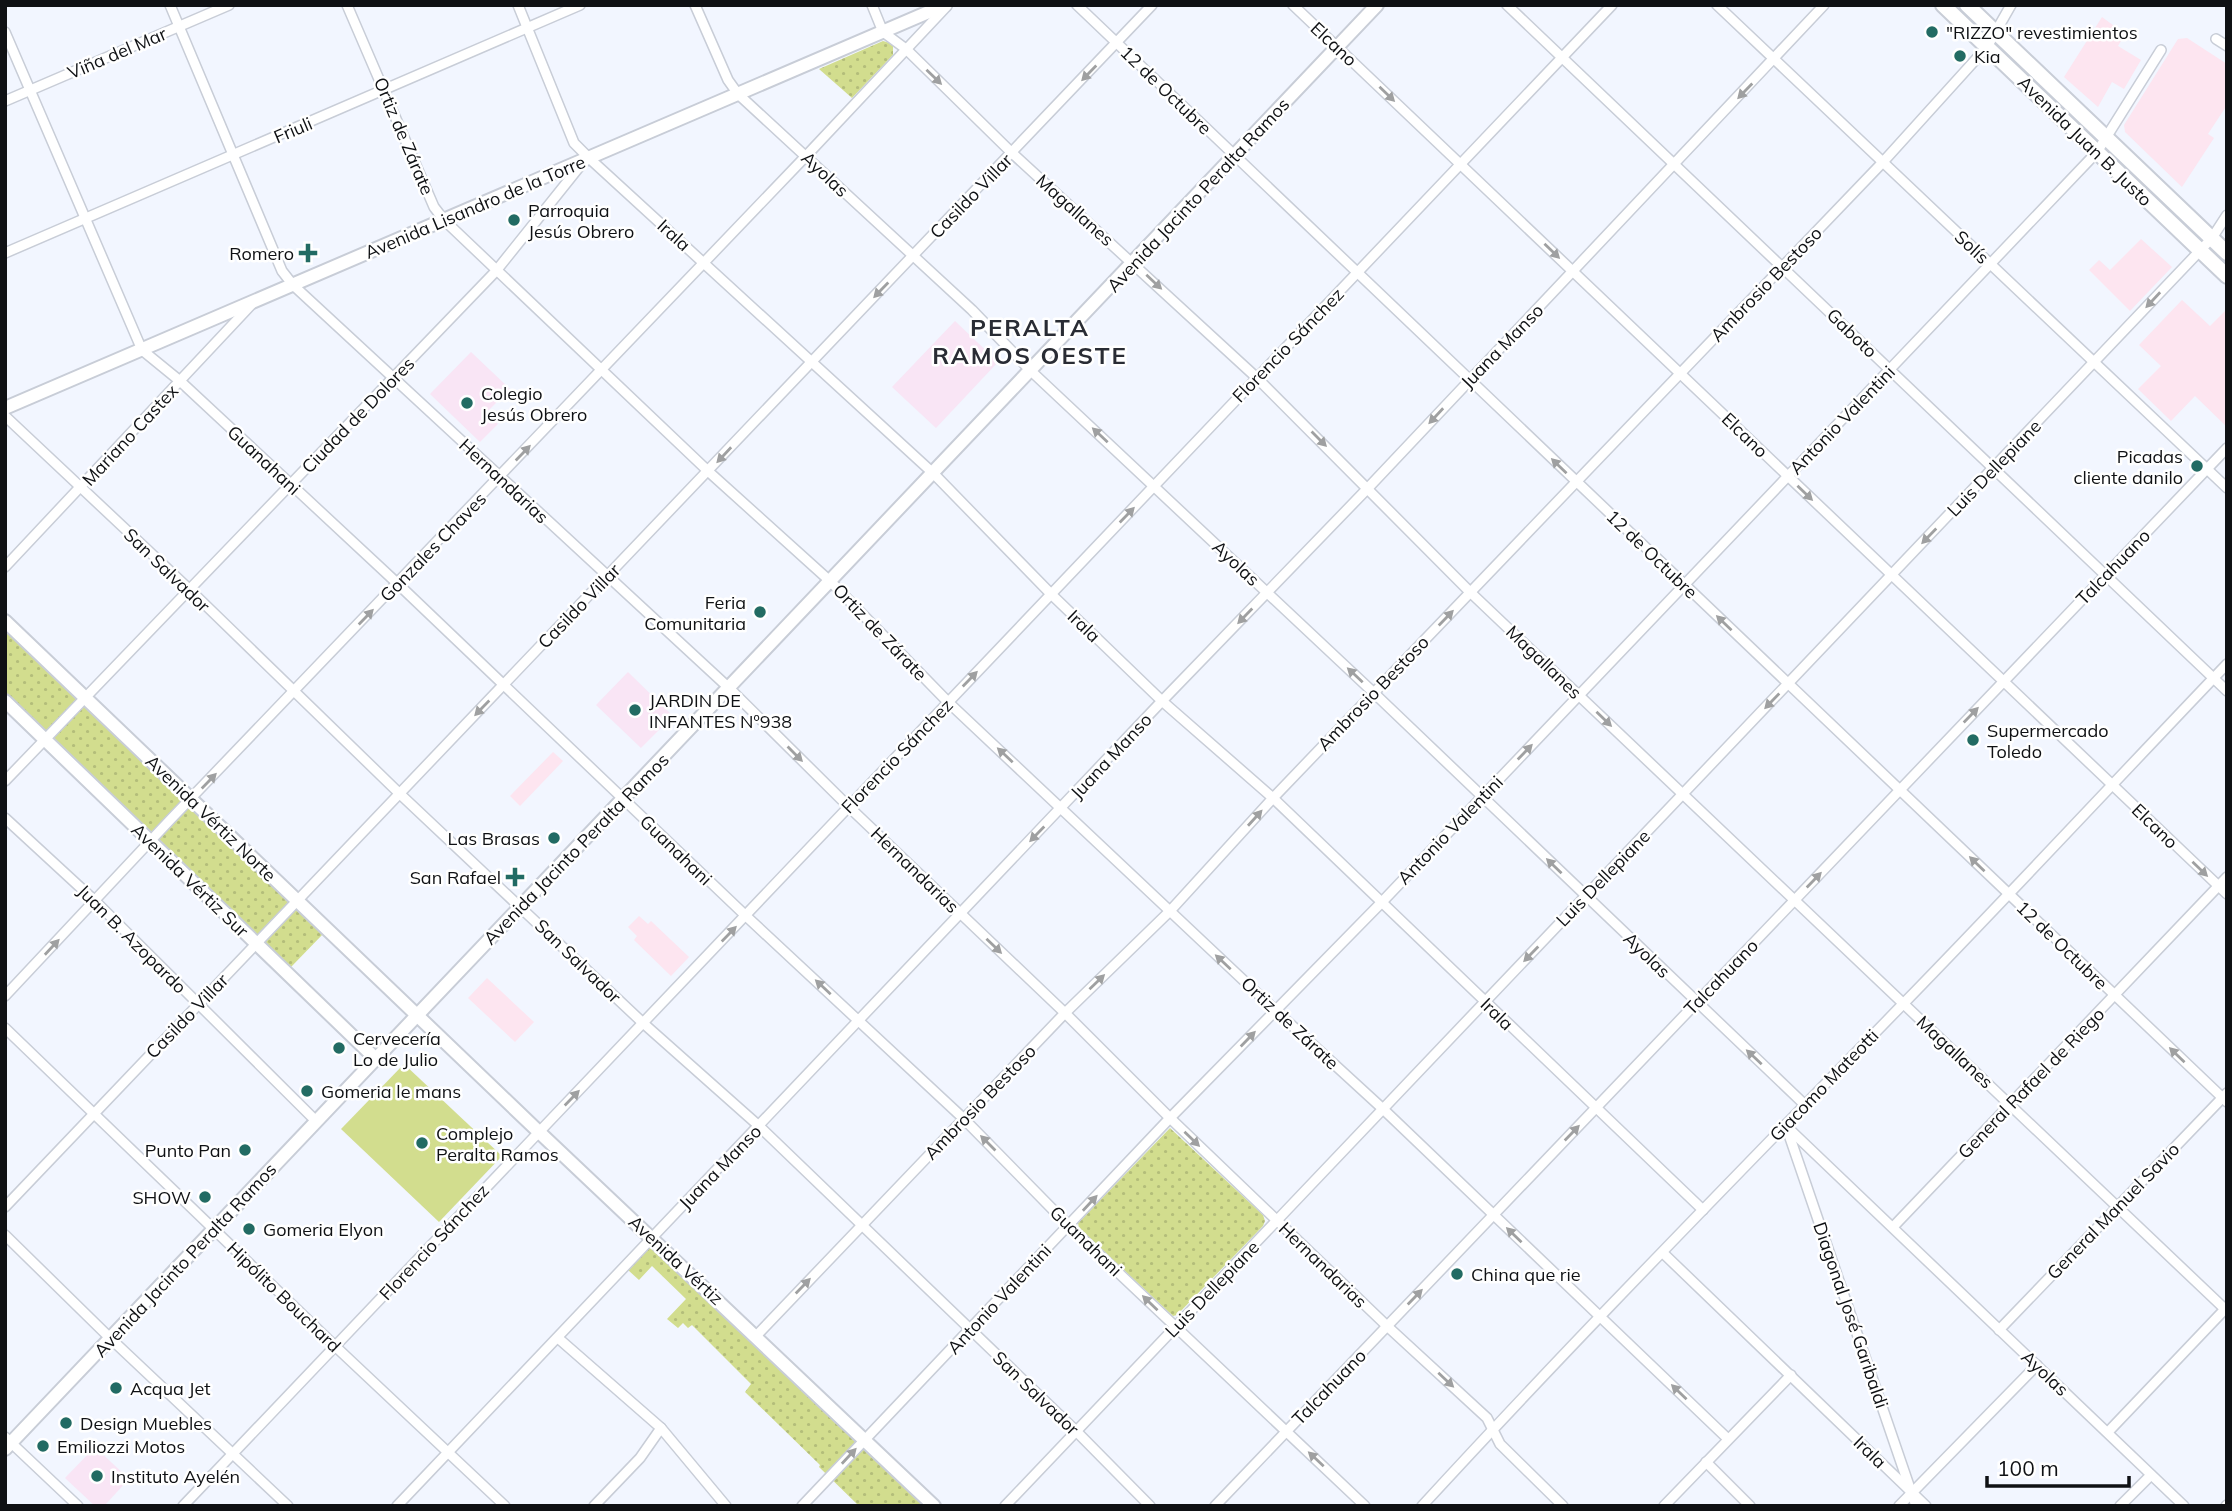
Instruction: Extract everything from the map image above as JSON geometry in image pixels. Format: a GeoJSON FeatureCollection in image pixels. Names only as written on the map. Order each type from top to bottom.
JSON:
{"type":"FeatureCollection","features":[{"type":"Feature","properties":{"kind":"main road","name":"Avenida Juan B. Justo"},"geometry":{"type":"LineString","coordinates":[[1943,5],[2227,276]]}},
{"type":"Feature","properties":{"kind":"main road","name":"Avenida Juan B. Justo"},"geometry":{"type":"LineString","coordinates":[[1967,5],[2227,253]]}},
{"type":"Feature","properties":{"kind":"street","name":"Hernandarias"},"geometry":{"type":"LineString","coordinates":[[170,5],[282,271],[293,285],[729,688],[1170,1118],[1487,1418],[1500,1444],[1563,1506]]}},
{"type":"Feature","properties":{"kind":"street","name":"Viña del Mar"},"geometry":{"type":"LineString","coordinates":[[5,101],[229,5]]}},
{"type":"Feature","properties":{"kind":"street","name":"Ortiz de Zárate"},"geometry":{"type":"LineString","coordinates":[[347,5],[434,207],[444,220],[709,472],[831,582],[948,702],[1383,1109],[1728,1439]]}},
{"type":"Feature","properties":{"kind":"street","name":"Irala"},"geometry":{"type":"LineString","coordinates":[[518,5],[574,143],[587,159],[705,262],[934,474],[1051,594],[1162,701],[1273,798],[1703,1210]]}},
{"type":"Feature","properties":{"kind":"street","name":"Friuli"},"geometry":{"type":"LineString","coordinates":[[5,253],[580,5]]}},
{"type":"Feature","properties":{"kind":"street","name":"Ayolas"},"geometry":{"type":"LineString","coordinates":[[695,5],[728,80],[738,94],[972,310],[1031,370],[1804,1104]]}},
{"type":"Feature","properties":{"kind":"street"},"geometry":{"type":"LineString","coordinates":[[872,5],[883,32]]}},
{"type":"Feature","properties":{"kind":"street","name":"Avenida Lisandro de la Torre"},"geometry":{"type":"LineString","coordinates":[[5,408],[946,5]]}},
{"type":"Feature","properties":{"kind":"street","name":"Gonzales Chaves"},"geometry":{"type":"LineString","coordinates":[[5,996],[806,156],[946,5]]}},
{"type":"Feature","properties":{"kind":"street","name":"12 de Octubre"},"geometry":{"type":"LineString","coordinates":[[1077,5],[2114,995],[2225,1097]]}},
{"type":"Feature","properties":{"kind":"street","name":"Casildo Villar"},"geometry":{"type":"LineString","coordinates":[[5,1207],[197,1004],[299,902],[1152,5]]}},
{"type":"Feature","properties":{"kind":"street","name":"Elcano"},"geometry":{"type":"LineString","coordinates":[[1293,5],[2227,894]]}},
{"type":"Feature","properties":{"kind":"street","name":"Avenida Jacinto Peralta Ramos"},"geometry":{"type":"LineString","coordinates":[[7,1443],[624,800],[1377,5]]}},
{"type":"Feature","properties":{"kind":"street","name":"Gaboto"},"geometry":{"type":"LineString","coordinates":[[1507,5],[2227,691]]}},
{"type":"Feature","properties":{"kind":"street","name":"Florencio Sánchez"},"geometry":{"type":"LineString","coordinates":[[183,1506],[1612,5]]}},
{"type":"Feature","properties":{"kind":"street","name":"Solís"},"geometry":{"type":"LineString","coordinates":[[1717,5],[2227,488]]}},
{"type":"Feature","properties":{"kind":"street","name":"Juana Manso"},"geometry":{"type":"LineString","coordinates":[[397,1506],[1775,60],[1824,5]]}},
{"type":"Feature","properties":{"kind":"street","name":"Ambrosio Bestoso"},"geometry":{"type":"LineString","coordinates":[[756,1336],[1065,1013],[1170,911],[1273,798],[1883,162],[1987,47],[2011,5]]}},
{"type":"Feature","properties":{"kind":"street","name":"Guanahani"},"geometry":{"type":"LineString","coordinates":[[5,32],[142,350],[398,584],[746,916],[964,1119],[1068,1225],[1365,1506]]}},
{"type":"Feature","properties":{"kind":"street","name":"Magallanes"},"geometry":{"type":"LineString","coordinates":[[883,32],[906,49],[1012,153],[1256,378],[1470,592],[2226,1309]]}},
{"type":"Feature","properties":{"kind":"street"},"geometry":{"type":"LineString","coordinates":[[2216,39],[2227,46]]}},
{"type":"Feature","properties":{"kind":"street","name":"Antonio Valentini"},"geometry":{"type":"LineString","coordinates":[[802,1506],[1170,1118],[1381,903],[2097,152],[2161,50]]}},
{"type":"Feature","properties":{"kind":"street","name":"Ciudad de Dolores"},"geometry":{"type":"LineString","coordinates":[[5,781],[496,271],[587,159]]}},
{"type":"Feature","properties":{"kind":"street","name":"Luis Dellepiane"},"geometry":{"type":"LineString","coordinates":[[1005,1506],[2094,362],[2211,238],[2227,215]]}},
{"type":"Feature","properties":{"kind":"street","name":"Mariano Castex"},"geometry":{"type":"LineString","coordinates":[[5,567],[254,302]]}},
{"type":"Feature","properties":{"kind":"street","name":"San Salvador"},"geometry":{"type":"LineString","coordinates":[[5,416],[643,1023],[759,1126],[1076,1431],[1150,1506]]}},
{"type":"Feature","properties":{"kind":"street","name":"Talcahuano"},"geometry":{"type":"LineString","coordinates":[[1215,1506],[2227,448]]}},
{"type":"Feature","properties":{"kind":"street","name":"Avenida Vértiz Norte"},"geometry":{"type":"LineString","coordinates":[[5,621],[418,1015]]}},
{"type":"Feature","properties":{"kind":"street","name":"Giacomo Mateotti"},"geometry":{"type":"LineString","coordinates":[[1422,1506],[1492,1429],[2227,664]]}},
{"type":"Feature","properties":{"kind":"street","name":"Avenida Vértiz Sur"},"geometry":{"type":"LineString","coordinates":[[5,701],[376,1059]]}},
{"type":"Feature","properties":{"kind":"street","name":"Juan B. Azopardo"},"geometry":{"type":"LineString","coordinates":[[5,818],[95,901],[316,1121]]}},
{"type":"Feature","properties":{"kind":"street","name":"General Rafael de Riego"},"geometry":{"type":"LineString","coordinates":[[1893,1227],[2227,877]]}},
{"type":"Feature","properties":{"kind":"street","name":"Avenida Vértiz"},"geometry":{"type":"LineString","coordinates":[[418,1015],[934,1506]]}},
{"type":"Feature","properties":{"kind":"street","name":"Hipólito Bouchard"},"geometry":{"type":"LineString","coordinates":[[5,1028],[505,1506]]}},
{"type":"Feature","properties":{"kind":"street","name":"General Manuel Savio"},"geometry":{"type":"LineString","coordinates":[[1999,1330],[2225,1097]]}},
{"type":"Feature","properties":{"kind":"street","name":"Ayolas"},"geometry":{"type":"LineString","coordinates":[[1785,1125],[2184,1506]]}},
{"type":"Feature","properties":{"kind":"street","name":"Diagonal José Garibaldi"},"geometry":{"type":"LineString","coordinates":[[1785,1125],[1916,1506]]}},
{"type":"Feature","properties":{"kind":"street"},"geometry":{"type":"LineString","coordinates":[[5,1235],[288,1506]]}},
{"type":"Feature","properties":{"kind":"street","name":"Irala"},"geometry":{"type":"LineString","coordinates":[[1663,1253],[1926,1506]]}},
{"type":"Feature","properties":{"kind":"street"},"geometry":{"type":"LineString","coordinates":[[2108,1432],[2226,1309]]}},
{"type":"Feature","properties":{"kind":"street"},"geometry":{"type":"LineString","coordinates":[[558,1338],[661,1428],[726,1506]]}},
{"type":"Feature","properties":{"kind":"street"},"geometry":{"type":"LineString","coordinates":[[1899,1506],[2037,1366]]}},
{"type":"Feature","properties":{"kind":"street"},"geometry":{"type":"LineString","coordinates":[[1664,1506],[1791,1375]]}},
{"type":"Feature","properties":{"kind":"street"},"geometry":{"type":"LineString","coordinates":[[594,1506],[640,1458],[661,1428]]}},
{"type":"Feature","properties":{"kind":"street"},"geometry":{"type":"LineString","coordinates":[[7,1443],[78,1506]]}},
{"type":"Feature","properties":{"kind":"street"},"geometry":{"type":"LineString","coordinates":[[1706,1462],[1750,1506]]}},
{"type":"Feature","properties":{"kind":"street"},"geometry":{"type":"LineString","coordinates":[[2120,1506],[2151,1475]]}},
{"type":"Feature","properties":{"kind":"shaded area"},"geometry":{"type":"Polygon","coordinates":[[[2102,17],[2125,34],[2118,46],[2141,60],[2124,89],[2112,82],[2098,107],[2064,77],[2102,17]]]}},
{"type":"Feature","properties":{"kind":"shaded area"},"geometry":{"type":"Polygon","coordinates":[[[2187,38],[2227,64],[2227,105],[2208,134],[2214,138],[2182,187],[2125,132],[2124,125],[2178,39],[2187,38]]]}},
{"type":"Feature","properties":{"kind":"shaded area"},"geometry":{"type":"Polygon","coordinates":[[[2141,239],[2172,267],[2130,311],[2089,270],[2099,260],[2110,270],[2141,239]]]}},
{"type":"Feature","properties":{"kind":"shaded area"},"geometry":{"type":"Polygon","coordinates":[[[2182,300],[2210,326],[2227,309],[2227,427],[2195,396],[2171,421],[2138,389],[2161,366],[2139,345],[2182,300]]]}},
{"type":"Feature","properties":{"kind":"shaded area"},"geometry":{"type":"Polygon","coordinates":[[[955,321],[998,362],[936,428],[892,387],[955,321]]]}},
{"type":"Feature","properties":{"kind":"shaded area","name":"Colegio Jesús Obrero"},"geometry":{"type":"Polygon","coordinates":[[[471,352],[510,389],[487,412],[498,424],[480,442],[430,394],[471,352]]]}},
{"type":"Feature","properties":{"kind":"shaded area","name":"JARDIN DE INFANTES Nº938"},"geometry":{"type":"Polygon","coordinates":[[[628,672],[673,716],[641,748],[596,705],[628,672]]]}},
{"type":"Feature","properties":{"kind":"shaded area"},"geometry":{"type":"Polygon","coordinates":[[[553,752],[563,761],[520,806],[510,796],[553,752]]]}},
{"type":"Feature","properties":{"kind":"shaded area"},"geometry":{"type":"Polygon","coordinates":[[[639,916],[648,924],[651,921],[689,957],[671,976],[634,940],[637,936],[628,927],[639,916]]]}},
{"type":"Feature","properties":{"kind":"shaded area"},"geometry":{"type":"Polygon","coordinates":[[[487,978],[534,1022],[515,1042],[468,998],[487,978]]]}},
{"type":"Feature","properties":{"kind":"shaded area","name":"Instituto Ayelén"},"geometry":{"type":"Polygon","coordinates":[[[95,1447],[129,1479],[104,1506],[95,1506],[65,1478],[95,1447]]]}},
{"type":"Feature","properties":{"kind":"green space"},"geometry":{"type":"Polygon","coordinates":[[[883,41],[893,44],[893,55],[852,98],[819,69],[883,41]]]}},
{"type":"Feature","properties":{"kind":"green space"},"geometry":{"type":"Polygon","coordinates":[[[5,629],[324,933],[291,967],[5,694],[5,629]]]}},
{"type":"Feature","properties":{"kind":"green space","name":"Complejo Peralta Ramos"},"geometry":{"type":"Polygon","coordinates":[[[404,1064],[502,1156],[439,1222],[341,1129],[404,1064]]]}},
{"type":"Feature","properties":{"kind":"green space"},"geometry":{"type":"Polygon","coordinates":[[[1170,1128],[1263,1215],[1265,1221],[1177,1315],[1173,1316],[1079,1228],[1078,1223],[1170,1128]]]}},
{"type":"Feature","properties":{"kind":"green space"},"geometry":{"type":"Polygon","coordinates":[[[652,1245],[925,1506],[859,1506],[745,1392],[751,1384],[692,1325],[688,1328],[683,1323],[678,1328],[667,1319],[686,1299],[652,1266],[639,1280],[628,1270],[652,1245]]]}},
{"type":"Feature","properties":{"kind":"place","name":"\"RIZZO\" revestimientos"},"geometry":{"type":"Point","coordinates":[1932,32]}},
{"type":"Feature","properties":{"kind":"place","name":"Kia"},"geometry":{"type":"Point","coordinates":[1960,56]}},
{"type":"Feature","properties":{"kind":"place","name":"Parroquia Jesús Obrero"},"geometry":{"type":"Point","coordinates":[514,220]}},
{"type":"Feature","properties":{"kind":"place","name":"Romero"},"geometry":{"type":"Point","coordinates":[308,253]}},
{"type":"Feature","properties":{"kind":"place","name":"Colegio Jesús Obrero"},"geometry":{"type":"Point","coordinates":[467,403]}},
{"type":"Feature","properties":{"kind":"place","name":"Picadas cliente danilo"},"geometry":{"type":"Point","coordinates":[2197,466]}},
{"type":"Feature","properties":{"kind":"place","name":"Feria Comunitaria"},"geometry":{"type":"Point","coordinates":[760,612]}},
{"type":"Feature","properties":{"kind":"place","name":"JARDIN DE INFANTES Nº938"},"geometry":{"type":"Point","coordinates":[635,710]}},
{"type":"Feature","properties":{"kind":"place","name":"Supermercado Toledo"},"geometry":{"type":"Point","coordinates":[1973,740]}},
{"type":"Feature","properties":{"kind":"place","name":"Las Brasas"},"geometry":{"type":"Point","coordinates":[554,838]}},
{"type":"Feature","properties":{"kind":"place","name":"San Rafael"},"geometry":{"type":"Point","coordinates":[515,877]}},
{"type":"Feature","properties":{"kind":"place","name":"Cervecería Lo de Julio"},"geometry":{"type":"Point","coordinates":[339,1048]}},
{"type":"Feature","properties":{"kind":"place","name":"Gomeria le mans"},"geometry":{"type":"Point","coordinates":[307,1091]}},
{"type":"Feature","properties":{"kind":"place","name":"Complejo Peralta Ramos"},"geometry":{"type":"Point","coordinates":[422,1143]}},
{"type":"Feature","properties":{"kind":"place","name":"Punto Pan"},"geometry":{"type":"Point","coordinates":[245,1150]}},
{"type":"Feature","properties":{"kind":"place","name":"SHOW"},"geometry":{"type":"Point","coordinates":[205,1197]}},
{"type":"Feature","properties":{"kind":"place","name":"Gomeria Elyon"},"geometry":{"type":"Point","coordinates":[249,1229]}},
{"type":"Feature","properties":{"kind":"place","name":"China que rie"},"geometry":{"type":"Point","coordinates":[1457,1274]}},
{"type":"Feature","properties":{"kind":"place","name":"Acqua Jet"},"geometry":{"type":"Point","coordinates":[116,1388]}},
{"type":"Feature","properties":{"kind":"place","name":"Design Muebles"},"geometry":{"type":"Point","coordinates":[66,1423]}},
{"type":"Feature","properties":{"kind":"place","name":"Emiliozzi Motos"},"geometry":{"type":"Point","coordinates":[43,1446]}},
{"type":"Feature","properties":{"kind":"place","name":"Instituto Ayelén"},"geometry":{"type":"Point","coordinates":[97,1476]}},
{"type":"Feature","properties":{"kind":"district","name":"PERALTA RAMOS OESTE"},"geometry":{"type":"Point","coordinates":[1030,341]}}]}
